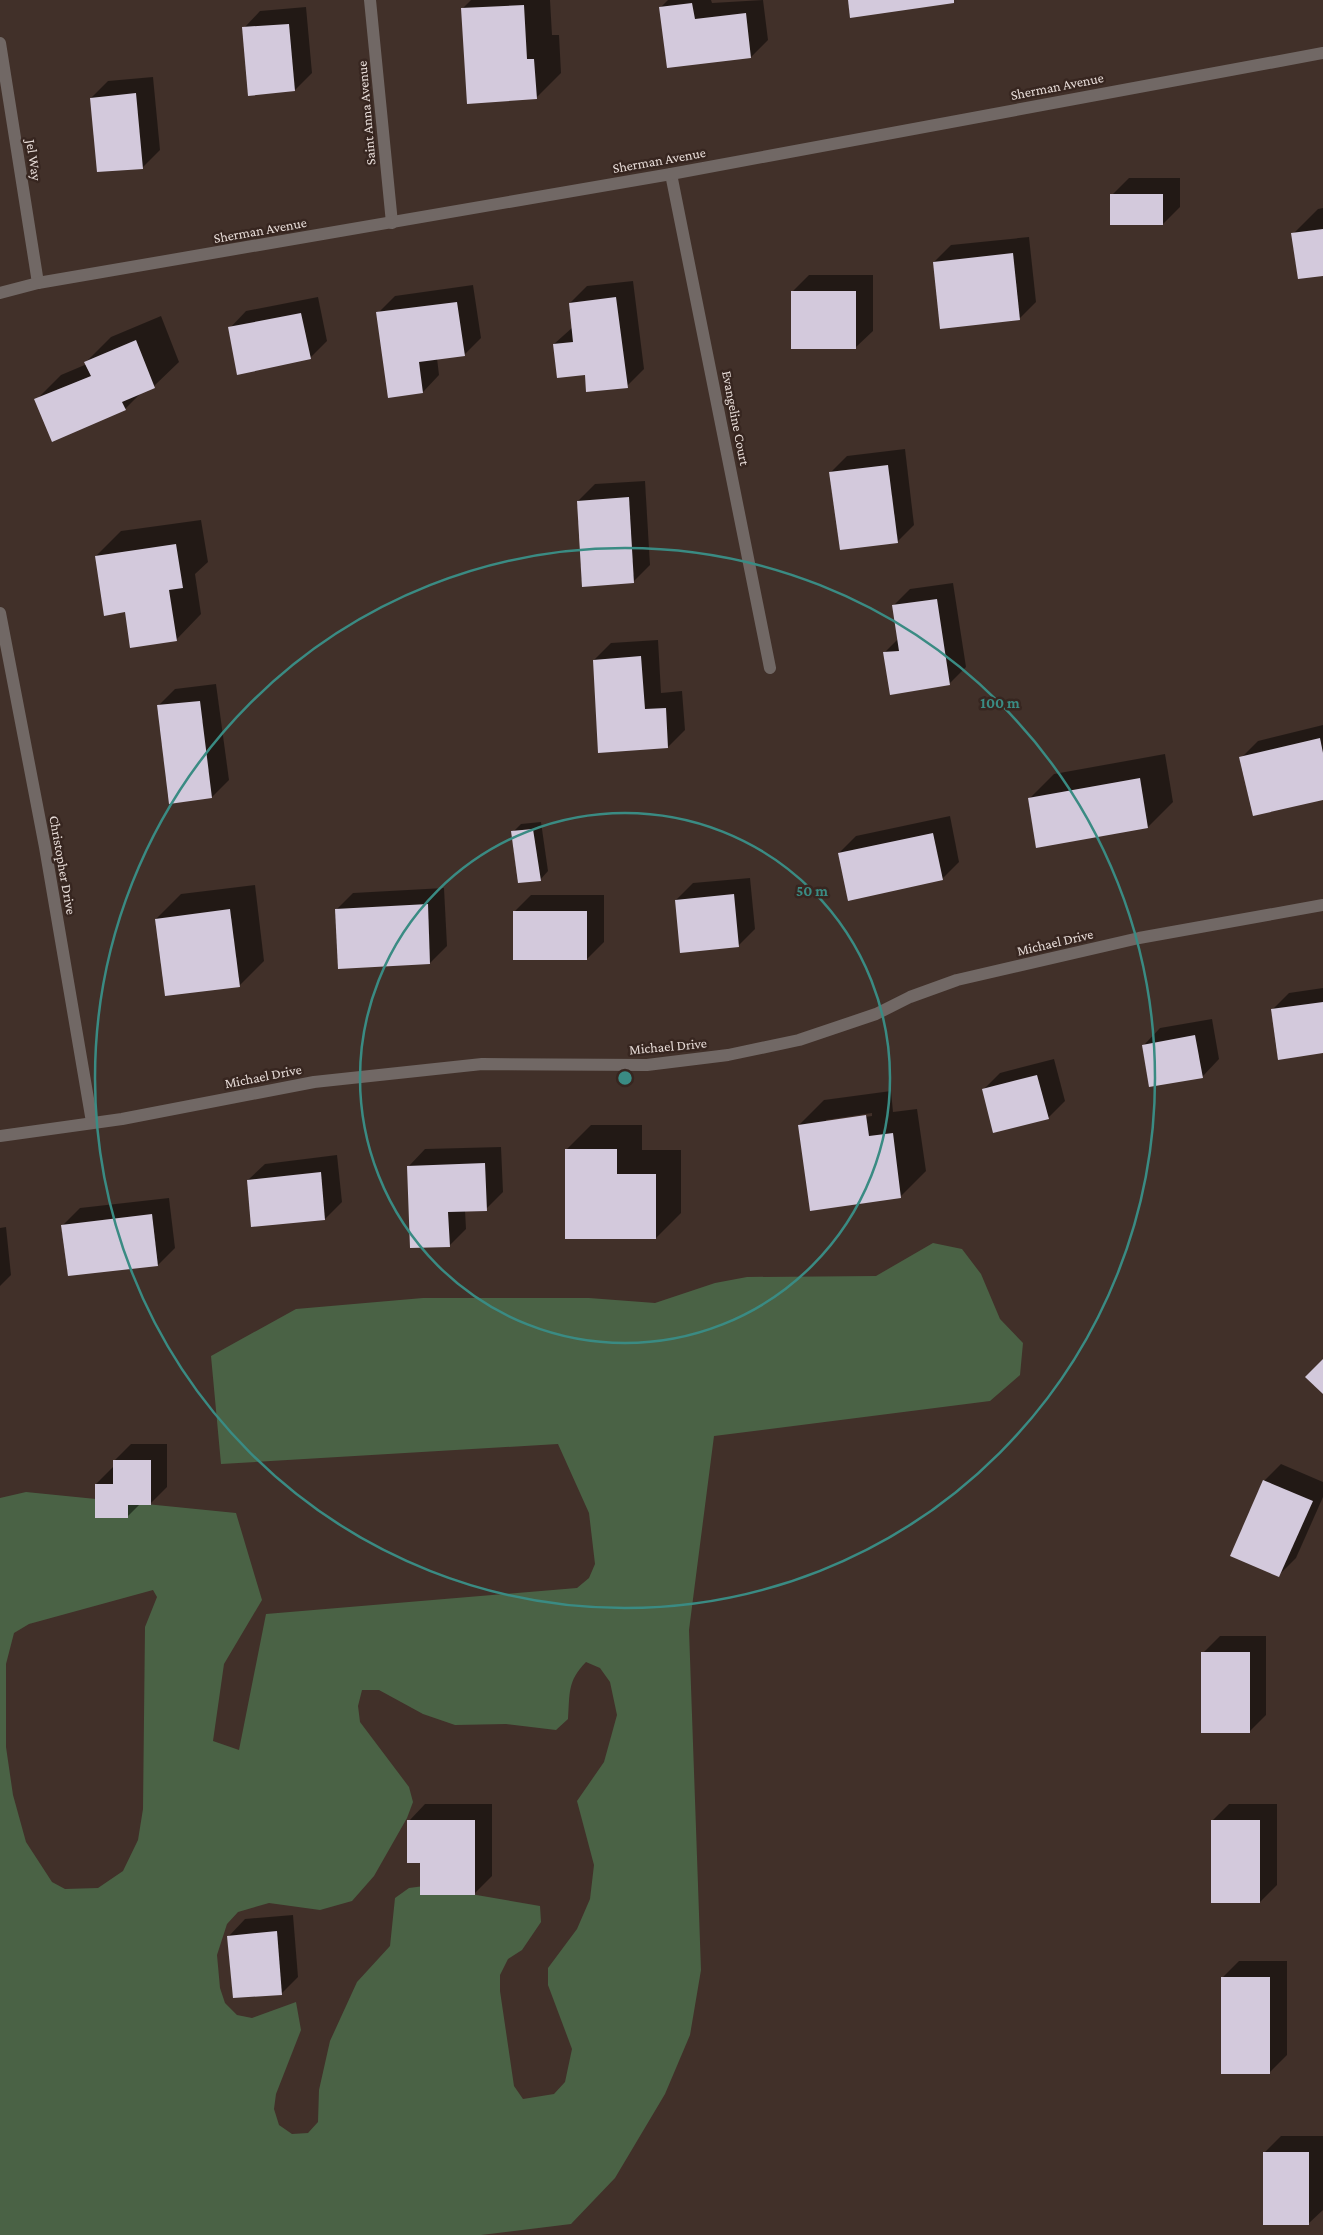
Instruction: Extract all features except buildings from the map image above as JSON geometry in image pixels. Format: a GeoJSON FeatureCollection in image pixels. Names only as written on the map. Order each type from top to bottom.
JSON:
{"type":"FeatureCollection","features":[{"type":"Feature","properties":{"kind":"street","name":"Saint Anna Avenue"},"geometry":{"type":"LineString","coordinates":[[370,0],[392,223]]}},
{"type":"Feature","properties":{"kind":"street","name":"Jel Way"},"geometry":{"type":"LineString","coordinates":[[0,43],[38,283]]}},
{"type":"Feature","properties":{"kind":"street","name":"Sherman Avenue"},"geometry":{"type":"LineString","coordinates":[[0,293],[38,283],[671,174],[1323,53]]}},
{"type":"Feature","properties":{"kind":"street","name":"Evangeline Court"},"geometry":{"type":"LineString","coordinates":[[671,174],[770,668]]}},
{"type":"Feature","properties":{"kind":"street","name":"Christopher Drive"},"geometry":{"type":"LineString","coordinates":[[0,613],[45,847],[92,1122]]}},
{"type":"Feature","properties":{"kind":"street","name":"Michael Drive"},"geometry":{"type":"LineString","coordinates":[[0,1136],[122,1119],[334,1080],[482,1064],[647,1065],[728,1055],[799,1040],[876,1014],[910,997],[957,980],[1139,938],[1323,905]]}},
{"type":"Feature","properties":{"kind":"green space"},"geometry":{"type":"Polygon","coordinates":[[[933,1243],[962,1249],[981,1274],[1000,1319],[1023,1343],[1020,1375],[990,1401],[714,1436],[689,1630],[701,1970],[690,2035],[665,2094],[615,2178],[571,2224],[481,2235],[0,2235],[0,1498],[26,1492],[236,1513],[262,1600],[224,1664],[213,1741],[239,1750],[266,1614],[577,1588],[589,1578],[595,1564],[589,1513],[558,1444],[221,1464],[211,1356],[296,1309],[423,1298],[589,1298],[655,1303],[715,1283],[747,1277],[876,1276],[933,1243]],[[153,1590],[29,1624],[14,1633],[6,1664],[6,1747],[13,1795],[26,1842],[52,1882],[65,1889],[98,1888],[123,1871],[138,1840],[143,1809],[145,1627],[157,1597],[153,1590]],[[586,1662],[575,1675],[572,1682],[568,1719],[556,1730],[506,1724],[455,1725],[423,1714],[379,1690],[362,1690],[358,1706],[360,1722],[409,1787],[413,1802],[407,1818],[374,1876],[352,1901],[320,1910],[269,1903],[238,1912],[227,1924],[217,1955],[220,1988],[225,2003],[237,2015],[252,2018],[296,2002],[301,2030],[276,2094],[274,2109],[279,2125],[292,2134],[308,2133],[318,2122],[319,2090],[330,2041],[357,1982],[390,1946],[395,1898],[409,1888],[424,1886],[540,1906],[541,1922],[522,1950],[508,1959],[500,1975],[500,1991],[514,2086],[523,2099],[554,2094],[565,2082],[572,2049],[548,1985],[548,1968],[577,1929],[590,1899],[594,1865],[577,1801],[604,1762],[617,1715],[610,1682],[600,1668],[586,1662]]]}}]}
